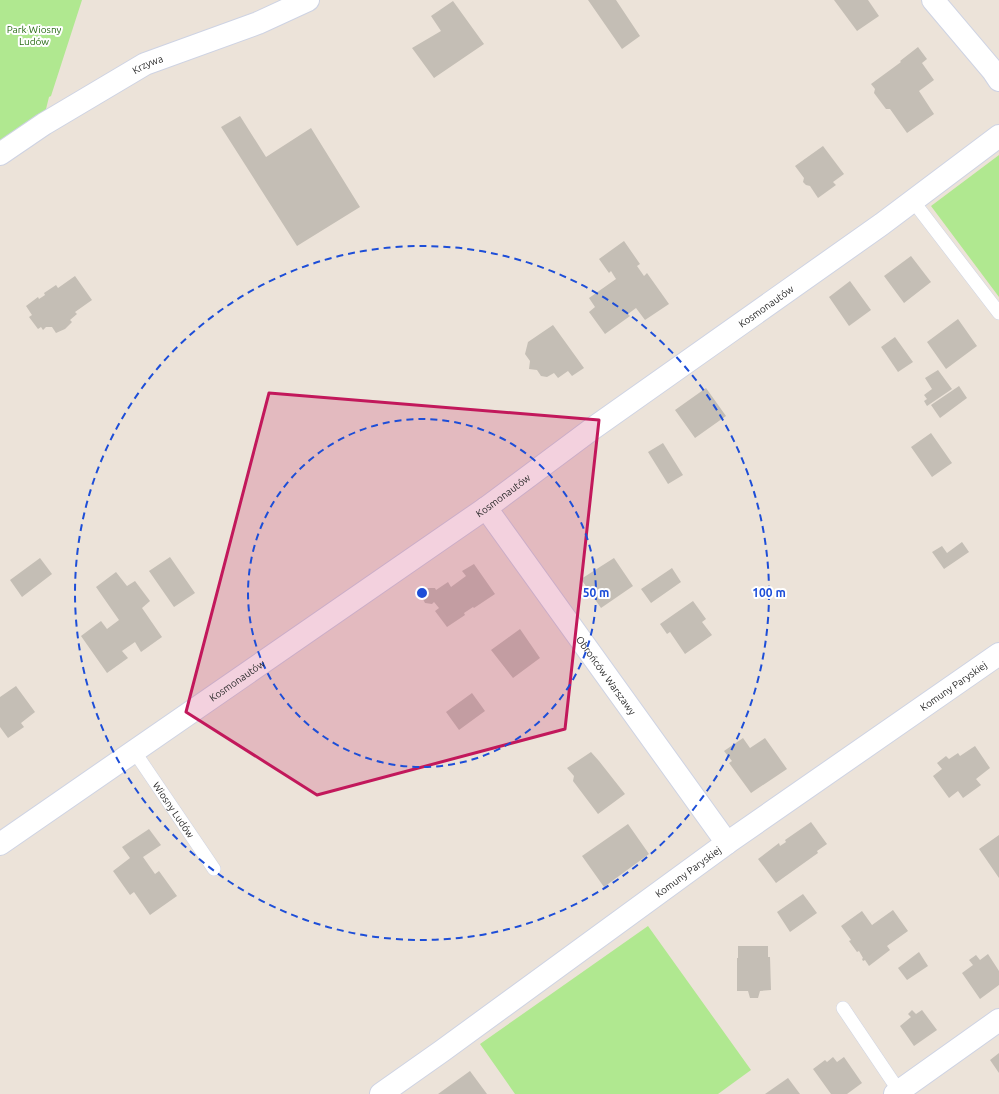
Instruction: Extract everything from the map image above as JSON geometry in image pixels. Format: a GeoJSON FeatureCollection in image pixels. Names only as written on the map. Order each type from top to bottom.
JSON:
{"type":"FeatureCollection","features":[{"type":"Feature","properties":{"kind":"street","name":"Krzywa"},"geometry":{"type":"LineString","coordinates":[[0,154],[44,124],[145,64],[258,24],[308,0]]}},
{"type":"Feature","properties":{"kind":"street"},"geometry":{"type":"LineString","coordinates":[[933,0],[999,80]]}},
{"type":"Feature","properties":{"kind":"street","name":"Kosmonautów"},"geometry":{"type":"LineString","coordinates":[[0,844],[486,508],[592,428],[714,344],[913,201],[999,136]]}},
{"type":"Feature","properties":{"kind":"street","name":"Obrońców Warszawy"},"geometry":{"type":"LineString","coordinates":[[486,508],[727,843]]}},
{"type":"Feature","properties":{"kind":"street","name":"Komuny Paryskiej"},"geometry":{"type":"LineString","coordinates":[[380,1094],[467,1033],[727,843],[999,654]]}},
{"type":"Feature","properties":{"kind":"street"},"geometry":{"type":"LineString","coordinates":[[897,1092],[999,1020]]}},
{"type":"Feature","properties":{"kind":"lane"},"geometry":{"type":"LineString","coordinates":[[913,201],[999,313]]}},
{"type":"Feature","properties":{"kind":"lane","name":"Wiosny Ludów"},"geometry":{"type":"LineString","coordinates":[[134,751],[214,869]]}},
{"type":"Feature","properties":{"kind":"lane"},"geometry":{"type":"LineString","coordinates":[[843,1008],[897,1092]]}},
{"type":"Feature","properties":{"kind":"highlighted area"},"geometry":{"type":"Polygon","coordinates":[[[269,393],[599,420],[565,729],[317,795],[186,712],[269,393]]]}},
{"type":"Feature","properties":{"kind":"green space","name":"Park Wiosny Ludów"},"geometry":{"type":"Polygon","coordinates":[[[0,0],[82,0],[45,113],[0,146],[0,0]]]}},
{"type":"Feature","properties":{"kind":"green space"},"geometry":{"type":"Polygon","coordinates":[[[999,155],[999,297],[931,206],[999,155]]]}},
{"type":"Feature","properties":{"kind":"green space"},"geometry":{"type":"Polygon","coordinates":[[[648,926],[751,1070],[718,1094],[515,1094],[480,1044],[648,926]]]}},
{"type":"Feature","properties":{"kind":"building"},"geometry":{"type":"Polygon","coordinates":[[[588,0],[616,0],[640,36],[622,49],[588,0]]]}},
{"type":"Feature","properties":{"kind":"building"},"geometry":{"type":"Polygon","coordinates":[[[834,0],[868,0],[879,16],[857,31],[834,0]]]}},
{"type":"Feature","properties":{"kind":"building"},"geometry":{"type":"Polygon","coordinates":[[[453,1],[484,44],[434,78],[412,48],[441,31],[431,16],[453,1]]]}},
{"type":"Feature","properties":{"kind":"building"},"geometry":{"type":"Polygon","coordinates":[[[918,47],[927,59],[922,63],[934,80],[919,91],[934,114],[907,133],[890,109],[886,109],[874,93],[875,89],[871,84],[901,62],[900,61],[918,47]]]}},
{"type":"Feature","properties":{"kind":"building"},"geometry":{"type":"Polygon","coordinates":[[[240,116],[266,157],[311,128],[360,207],[297,246],[221,127],[240,116]]]}},
{"type":"Feature","properties":{"kind":"building"},"geometry":{"type":"Polygon","coordinates":[[[823,146],[844,174],[833,182],[836,185],[818,198],[810,186],[803,182],[804,178],[795,166],[823,146]]]}},
{"type":"Feature","properties":{"kind":"building"},"geometry":{"type":"Polygon","coordinates":[[[624,241],[640,264],[637,266],[644,276],[647,273],[669,304],[645,320],[636,308],[628,314],[630,316],[605,334],[589,312],[595,307],[589,298],[616,279],[611,271],[609,273],[599,259],[624,241]]]}},
{"type":"Feature","properties":{"kind":"building"},"geometry":{"type":"Polygon","coordinates":[[[911,256],[931,282],[904,303],[884,276],[911,256]]]}},
{"type":"Feature","properties":{"kind":"building"},"geometry":{"type":"Polygon","coordinates":[[[75,276],[92,300],[75,312],[77,314],[70,320],[72,322],[65,329],[56,333],[52,327],[46,327],[43,330],[41,327],[38,329],[29,317],[32,315],[26,306],[38,297],[39,299],[45,295],[44,293],[56,285],[58,288],[75,276]]]}},
{"type":"Feature","properties":{"kind":"building"},"geometry":{"type":"Polygon","coordinates":[[[850,281],[871,310],[849,326],[829,297],[850,281]]]}},
{"type":"Feature","properties":{"kind":"building"},"geometry":{"type":"Polygon","coordinates":[[[958,319],[977,346],[946,369],[927,342],[958,319]]]}},
{"type":"Feature","properties":{"kind":"building"},"geometry":{"type":"Polygon","coordinates":[[[553,325],[584,368],[572,376],[568,371],[558,378],[554,373],[547,377],[541,376],[537,370],[529,369],[530,361],[525,354],[528,342],[553,325]]]}},
{"type":"Feature","properties":{"kind":"building"},"geometry":{"type":"Polygon","coordinates":[[[895,337],[913,362],[898,372],[881,347],[895,337]]]}},
{"type":"Feature","properties":{"kind":"building"},"geometry":{"type":"Polygon","coordinates":[[[938,370],[952,389],[927,406],[924,401],[927,399],[924,395],[932,389],[925,378],[938,370]]]}},
{"type":"Feature","properties":{"kind":"building"},"geometry":{"type":"Polygon","coordinates":[[[959,386],[967,398],[940,418],[931,405],[959,386]]]}},
{"type":"Feature","properties":{"kind":"building"},"geometry":{"type":"Polygon","coordinates":[[[706,388],[726,416],[695,438],[675,410],[706,388]]]}},
{"type":"Feature","properties":{"kind":"building"},"geometry":{"type":"Polygon","coordinates":[[[931,433],[952,463],[932,477],[911,447],[931,433]]]}},
{"type":"Feature","properties":{"kind":"building"},"geometry":{"type":"Polygon","coordinates":[[[663,443],[683,475],[668,484],[648,452],[663,443]]]}},
{"type":"Feature","properties":{"kind":"building"},"geometry":{"type":"Polygon","coordinates":[[[962,542],[969,552],[944,569],[932,552],[942,546],[947,553],[962,542]]]}},
{"type":"Feature","properties":{"kind":"building"},"geometry":{"type":"Polygon","coordinates":[[[170,557],[195,593],[174,607],[149,571],[170,557]]]}},
{"type":"Feature","properties":{"kind":"building"},"geometry":{"type":"Polygon","coordinates":[[[40,558],[52,574],[22,597],[10,580],[40,558]]]}},
{"type":"Feature","properties":{"kind":"building"},"geometry":{"type":"Polygon","coordinates":[[[614,558],[633,586],[601,608],[581,579],[614,558]]]}},
{"type":"Feature","properties":{"kind":"building"},"geometry":{"type":"Polygon","coordinates":[[[474,564],[495,594],[464,613],[465,615],[447,627],[435,611],[439,608],[434,602],[432,604],[425,603],[422,597],[423,591],[428,588],[435,588],[436,590],[448,582],[451,587],[466,576],[462,571],[474,564]]]}},
{"type":"Feature","properties":{"kind":"building"},"geometry":{"type":"Polygon","coordinates":[[[672,568],[681,582],[651,603],[641,589],[672,568]]]}},
{"type":"Feature","properties":{"kind":"building"},"geometry":{"type":"Polygon","coordinates":[[[116,572],[127,586],[135,581],[150,601],[142,608],[162,637],[141,652],[135,642],[122,651],[128,658],[107,673],[81,636],[101,621],[107,629],[119,620],[96,587],[116,572]]]}},
{"type":"Feature","properties":{"kind":"building"},"geometry":{"type":"Polygon","coordinates":[[[693,601],[706,619],[702,622],[712,635],[685,654],[670,632],[667,634],[660,624],[693,601]]]}},
{"type":"Feature","properties":{"kind":"building"},"geometry":{"type":"Polygon","coordinates":[[[520,629],[540,658],[513,678],[491,650],[520,629]]]}},
{"type":"Feature","properties":{"kind":"building"},"geometry":{"type":"Polygon","coordinates":[[[16,686],[35,712],[21,723],[24,727],[8,738],[0,727],[0,697],[16,686]]]}},
{"type":"Feature","properties":{"kind":"building"},"geometry":{"type":"Polygon","coordinates":[[[472,693],[485,711],[459,730],[446,712],[472,693]]]}},
{"type":"Feature","properties":{"kind":"building"},"geometry":{"type":"Polygon","coordinates":[[[743,738],[750,748],[765,738],[787,769],[751,793],[729,763],[732,761],[724,751],[743,738]]]}},
{"type":"Feature","properties":{"kind":"building"},"geometry":{"type":"Polygon","coordinates":[[[975,746],[990,768],[976,779],[981,785],[963,798],[958,791],[949,798],[933,776],[942,769],[937,763],[946,756],[949,759],[958,753],[960,756],[975,746]]]}},
{"type":"Feature","properties":{"kind":"building"},"geometry":{"type":"Polygon","coordinates":[[[591,752],[625,794],[598,814],[573,781],[574,776],[567,768],[591,752]]]}},
{"type":"Feature","properties":{"kind":"building"},"geometry":{"type":"Polygon","coordinates":[[[811,822],[827,844],[817,851],[818,853],[776,883],[758,859],[779,843],[780,846],[786,842],[785,840],[811,822]]]}},
{"type":"Feature","properties":{"kind":"building"},"geometry":{"type":"Polygon","coordinates":[[[628,824],[649,854],[604,887],[582,856],[628,824]]]}},
{"type":"Feature","properties":{"kind":"building"},"geometry":{"type":"Polygon","coordinates":[[[149,829],[161,845],[143,857],[155,874],[159,871],[177,896],[150,915],[134,892],[130,895],[113,871],[130,858],[122,847],[149,829]]]}},
{"type":"Feature","properties":{"kind":"building"},"geometry":{"type":"Polygon","coordinates":[[[999,835],[999,878],[979,849],[999,835]]]}},
{"type":"Feature","properties":{"kind":"building"},"geometry":{"type":"Polygon","coordinates":[[[803,894],[817,913],[790,932],[777,912],[803,894]]]}},
{"type":"Feature","properties":{"kind":"building"},"geometry":{"type":"Polygon","coordinates":[[[893,910],[908,931],[887,946],[890,950],[869,966],[865,960],[863,961],[859,951],[857,952],[849,941],[851,940],[841,926],[862,911],[872,925],[893,910]]]}},
{"type":"Feature","properties":{"kind":"building"},"geometry":{"type":"Polygon","coordinates":[[[738,946],[768,946],[768,957],[770,957],[771,990],[760,991],[758,998],[750,998],[748,991],[737,991],[738,946]]]}},
{"type":"Feature","properties":{"kind":"building"},"geometry":{"type":"Polygon","coordinates":[[[919,952],[928,966],[907,980],[898,968],[919,952]]]}},
{"type":"Feature","properties":{"kind":"building"},"geometry":{"type":"Polygon","coordinates":[[[988,954],[999,971],[999,985],[980,999],[962,973],[973,965],[969,960],[976,955],[980,960],[988,954]]]}},
{"type":"Feature","properties":{"kind":"building"},"geometry":{"type":"Polygon","coordinates":[[[912,1010],[916,1014],[922,1010],[937,1030],[914,1046],[900,1026],[911,1017],[908,1014],[912,1010]]]}},
{"type":"Feature","properties":{"kind":"building"},"geometry":{"type":"Polygon","coordinates":[[[999,1053],[999,1073],[990,1060],[999,1053]]]}},
{"type":"Feature","properties":{"kind":"building"},"geometry":{"type":"Polygon","coordinates":[[[833,1057],[837,1062],[844,1057],[862,1083],[847,1094],[831,1094],[813,1069],[825,1060],[827,1062],[833,1057]]]}},
{"type":"Feature","properties":{"kind":"building"},"geometry":{"type":"Polygon","coordinates":[[[470,1071],[487,1094],[438,1094],[470,1071]]]}},
{"type":"Feature","properties":{"kind":"building"},"geometry":{"type":"Polygon","coordinates":[[[788,1078],[800,1094],[765,1094],[788,1078]]]}}]}
